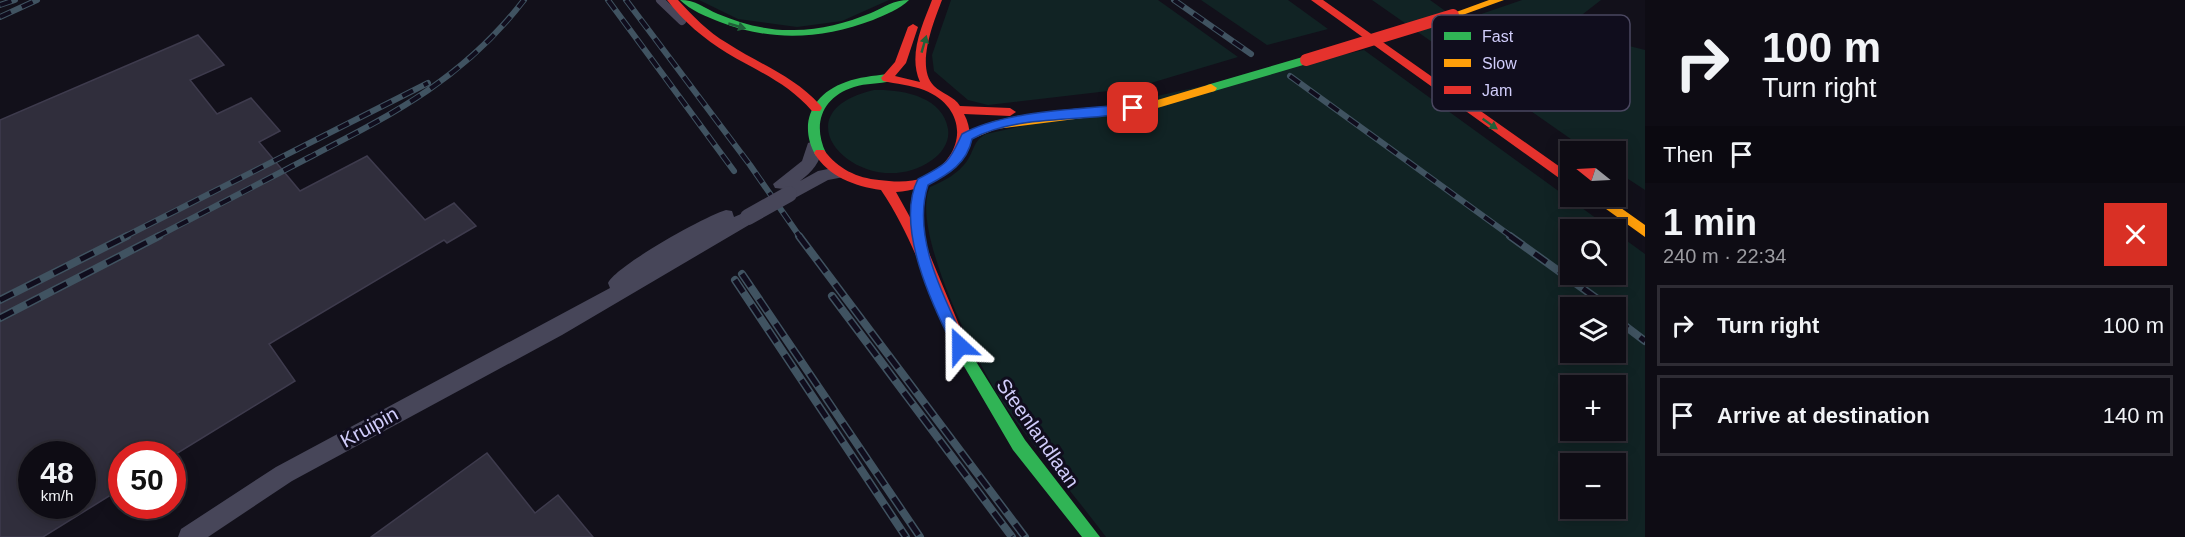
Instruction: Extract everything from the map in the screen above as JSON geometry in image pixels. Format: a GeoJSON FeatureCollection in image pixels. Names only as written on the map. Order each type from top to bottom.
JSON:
{"type":"FeatureCollection","features":[{"type":"Feature","properties":{"kind":"main road"},"geometry":{"type":"LineString","coordinates":[[672,0],[698,28],[801,91],[816,108]]}},
{"type":"Feature","properties":{"kind":"main road"},"geometry":{"type":"LineString","coordinates":[[685,0],[714,18],[733,25],[776,33],[797,34],[822,32],[867,21],[904,0]]}},
{"type":"Feature","properties":{"kind":"main road"},"geometry":{"type":"LineString","coordinates":[[887,78],[904,55],[922,0]]}},
{"type":"Feature","properties":{"kind":"main road"},"geometry":{"type":"LineString","coordinates":[[928,87],[920,74],[919,62],[937,0]]}},
{"type":"Feature","properties":{"kind":"main road"},"geometry":{"type":"LineString","coordinates":[[1308,0],[1392,52]]}},
{"type":"Feature","properties":{"kind":"main road"},"geometry":{"type":"LineString","coordinates":[[1316,0],[1432,81]]}},
{"type":"Feature","properties":{"kind":"main road"},"geometry":{"type":"LineString","coordinates":[[1447,12],[1467,0]]}},
{"type":"Feature","properties":{"kind":"main road"},"geometry":{"type":"LineString","coordinates":[[1437,15],[1499,0]]}},
{"type":"Feature","properties":{"kind":"main road"},"geometry":{"type":"LineString","coordinates":[[966,137],[994,125],[1154,105],[1301,56],[1432,17]]}},
{"type":"Feature","properties":{"kind":"main road"},"geometry":{"type":"LineString","coordinates":[[1380,23],[1409,43]]}},
{"type":"Feature","properties":{"kind":"main road"},"geometry":{"type":"LineString","coordinates":[[958,110],[1003,112],[1145,96],[1301,56]]}},
{"type":"Feature","properties":{"kind":"main road"},"geometry":{"type":"LineString","coordinates":[[750,61],[806,84],[838,89]]}},
{"type":"Feature","properties":{"kind":"main road"},"geometry":{"type":"LineString","coordinates":[[887,78],[928,87],[945,97],[958,110],[966,128],[966,137],[964,148],[949,168],[923,182],[886,187],[852,180],[820,157],[814,147],[810,131],[816,108],[838,89],[870,79],[887,78]]}},
{"type":"Feature","properties":{"kind":"main road"},"geometry":{"type":"LineString","coordinates":[[1474,111],[1560,173]]}},
{"type":"Feature","properties":{"kind":"main road","name":"Steenlandlaan"},"geometry":{"type":"LineString","coordinates":[[921,246],[917,203],[923,182]]}},
{"type":"Feature","properties":{"kind":"main road","name":"Steenlandlaan"},"geometry":{"type":"LineString","coordinates":[[886,187],[900,204],[921,246],[937,296],[960,346],[993,406],[1049,487],[1092,537]]}},
{"type":"Feature","properties":{"kind":"main road"},"geometry":{"type":"LineString","coordinates":[[1610,207],[1645,232]]}},
{"type":"Feature","properties":{"kind":"street"},"geometry":{"type":"LineString","coordinates":[[785,189],[808,167],[813,158],[814,147]]}},
{"type":"Feature","properties":{"kind":"street"},"geometry":{"type":"LineString","coordinates":[[785,189],[838,172]]}},
{"type":"Feature","properties":{"kind":"street","name":"Kruipin"},"geometry":{"type":"LineString","coordinates":[[189,537],[284,474],[555,329],[785,189]]}},
{"type":"Feature","properties":{"kind":"lane"},"geometry":{"type":"LineString","coordinates":[[660,0],[716,50],[750,61]]}},
{"type":"Feature","properties":{"kind":"shaded area"},"geometry":{"type":"Polygon","coordinates":[[[699,0],[889,0],[842,21],[797,27],[738,19],[699,0]]]}},
{"type":"Feature","properties":{"kind":"shaded area"},"geometry":{"type":"Polygon","coordinates":[[[951,0],[1158,0],[1238,57],[1134,88],[988,105],[968,100],[934,71],[932,55],[951,0]]]}},
{"type":"Feature","properties":{"kind":"shaded area"},"geometry":{"type":"Polygon","coordinates":[[[1201,0],[1288,0],[1328,29],[1267,45],[1201,0]]]}},
{"type":"Feature","properties":{"kind":"shaded area"},"geometry":{"type":"Polygon","coordinates":[[[1372,0],[1430,0],[1451,15],[1432,15],[1432,42],[1372,0]]]}},
{"type":"Feature","properties":{"kind":"shaded area"},"geometry":{"type":"Polygon","coordinates":[[[1522,0],[1601,0],[1581,15],[1478,15],[1522,0]]]}},
{"type":"Feature","properties":{"kind":"shaded area"},"geometry":{"type":"Polygon","coordinates":[[[1630,46],[1645,50],[1645,190],[1626,178],[1626,141],[1574,141],[1531,111],[1630,111],[1630,46]]]}},
{"type":"Feature","properties":{"kind":"shaded area"},"geometry":{"type":"Polygon","coordinates":[[[1364,50],[1432,99],[1432,111],[1448,111],[1560,192],[1560,207],[1581,207],[1597,219],[1560,219],[1560,285],[1626,285],[1626,240],[1645,254],[1645,537],[1106,537],[1003,403],[963,329],[937,263],[929,233],[926,206],[930,187],[959,170],[967,161],[976,142],[986,134],[1364,50]]]}},
{"type":"Feature","properties":{"kind":"shaded area"},"geometry":{"type":"Polygon","coordinates":[[[874,90],[908,93],[930,102],[938,109],[948,129],[946,143],[939,154],[932,160],[906,171],[880,172],[857,165],[839,152],[829,135],[830,118],[844,102],[874,90]]]}},
{"type":"Feature","properties":{"kind":"building"},"geometry":{"type":"Polygon","coordinates":[[[198,35],[224,65],[190,80],[217,114],[251,98],[280,131],[259,142],[300,191],[367,156],[425,220],[454,203],[476,226],[447,243],[444,240],[269,344],[295,381],[186,448],[186,441],[108,441],[108,497],[96,504],[96,441],[18,441],[18,519],[72,519],[43,537],[0,537],[0,120],[198,35]]]}},
{"type":"Feature","properties":{"kind":"building"},"geometry":{"type":"Polygon","coordinates":[[[487,453],[535,513],[558,495],[593,537],[371,537],[487,453]]]}},
{"type":"Feature","properties":{"kind":"railway"},"geometry":{"type":"LineString","coordinates":[[0,5],[15,0]]}},
{"type":"Feature","properties":{"kind":"railway"},"geometry":{"type":"LineString","coordinates":[[0,17],[37,0]]}},
{"type":"Feature","properties":{"kind":"railway"},"geometry":{"type":"LineString","coordinates":[[156,237],[399,109],[452,72],[477,51],[524,0]]}},
{"type":"Feature","properties":{"kind":"railway"},"geometry":{"type":"LineString","coordinates":[[608,0],[734,171]]}},
{"type":"Feature","properties":{"kind":"railway"},"geometry":{"type":"LineString","coordinates":[[626,0],[750,165],[800,237]]}},
{"type":"Feature","properties":{"kind":"railway"},"geometry":{"type":"LineString","coordinates":[[1174,0],[1251,54]]}},
{"type":"Feature","properties":{"kind":"railway"},"geometry":{"type":"LineString","coordinates":[[1290,76],[1512,237]]}},
{"type":"Feature","properties":{"kind":"railway"},"geometry":{"type":"LineString","coordinates":[[124,237],[428,83]]}},
{"type":"Feature","properties":{"kind":"railway"},"geometry":{"type":"LineString","coordinates":[[0,300],[127,236]]}},
{"type":"Feature","properties":{"kind":"railway"},"geometry":{"type":"LineString","coordinates":[[0,318],[159,236]]}},
{"type":"Feature","properties":{"kind":"railway"},"geometry":{"type":"LineString","coordinates":[[799,236],[1025,537]]}},
{"type":"Feature","properties":{"kind":"railway"},"geometry":{"type":"LineString","coordinates":[[1510,236],[1595,297]]}},
{"type":"Feature","properties":{"kind":"railway"},"geometry":{"type":"LineString","coordinates":[[742,274],[920,537]]}},
{"type":"Feature","properties":{"kind":"railway"},"geometry":{"type":"LineString","coordinates":[[735,280],[906,537]]}},
{"type":"Feature","properties":{"kind":"railway"},"geometry":{"type":"LineString","coordinates":[[832,296],[1012,537]]}},
{"type":"Feature","properties":{"kind":"railway"},"geometry":{"type":"LineString","coordinates":[[1626,327],[1645,341]]}},
{"type":"Feature","properties":{"kind":"traffic: fast"},"geometry":{"type":"LineString","coordinates":[[685,0],[712,15],[740,26],[767,32],[795,34],[849,25],[877,15],[904,0]]}},
{"type":"Feature","properties":{"kind":"traffic: fast"},"geometry":{"type":"LineString","coordinates":[[1211,88],[1306,60]]}},
{"type":"Feature","properties":{"kind":"traffic: fast"},"geometry":{"type":"LineString","coordinates":[[820,153],[815,143],[813,123],[827,98],[846,86],[887,78]]}},
{"type":"Feature","properties":{"kind":"traffic: fast"},"geometry":{"type":"LineString","coordinates":[[965,356],[1019,445],[1092,537]]}},
{"type":"Feature","properties":{"kind":"traffic: slow"},"geometry":{"type":"LineString","coordinates":[[1453,15],[1499,0]]}},
{"type":"Feature","properties":{"kind":"traffic: slow"},"geometry":{"type":"LineString","coordinates":[[967,137],[994,125],[1154,105],[1211,88]]}},
{"type":"Feature","properties":{"kind":"traffic: slow"},"geometry":{"type":"LineString","coordinates":[[1610,207],[1645,232]]}},
{"type":"Feature","properties":{"kind":"traffic: jam"},"geometry":{"type":"LineString","coordinates":[[672,0],[713,39],[796,87],[816,108]]}},
{"type":"Feature","properties":{"kind":"traffic: jam"},"geometry":{"type":"LineString","coordinates":[[928,87],[921,66],[922,44],[937,0]]}},
{"type":"Feature","properties":{"kind":"traffic: jam"},"geometry":{"type":"LineString","coordinates":[[1316,0],[1432,82]]}},
{"type":"Feature","properties":{"kind":"traffic: jam"},"geometry":{"type":"LineString","coordinates":[[1306,60],[1432,21]]}},
{"type":"Feature","properties":{"kind":"traffic: jam"},"geometry":{"type":"LineString","coordinates":[[887,78],[900,63],[913,27]]}},
{"type":"Feature","properties":{"kind":"traffic: jam"},"geometry":{"type":"LineString","coordinates":[[820,153],[834,168],[851,178],[864,183],[899,187],[928,181],[949,166],[962,147],[964,125],[953,104],[928,88],[887,78]]}},
{"type":"Feature","properties":{"kind":"traffic: jam"},"geometry":{"type":"LineString","coordinates":[[958,110],[1010,112]]}},
{"type":"Feature","properties":{"kind":"traffic: jam"},"geometry":{"type":"LineString","coordinates":[[1473,111],[1560,173]]}},
{"type":"Feature","properties":{"kind":"traffic: jam"},"geometry":{"type":"LineString","coordinates":[[886,187],[899,206],[921,248],[965,356]]}},
{"type":"Feature","properties":{"kind":"route"},"geometry":{"type":"LineString","coordinates":[[960,346],[937,296],[921,246],[917,200],[923,182],[949,168],[958,159],[964,148],[966,137],[981,129],[1029,120],[1133,108]]}}]}
